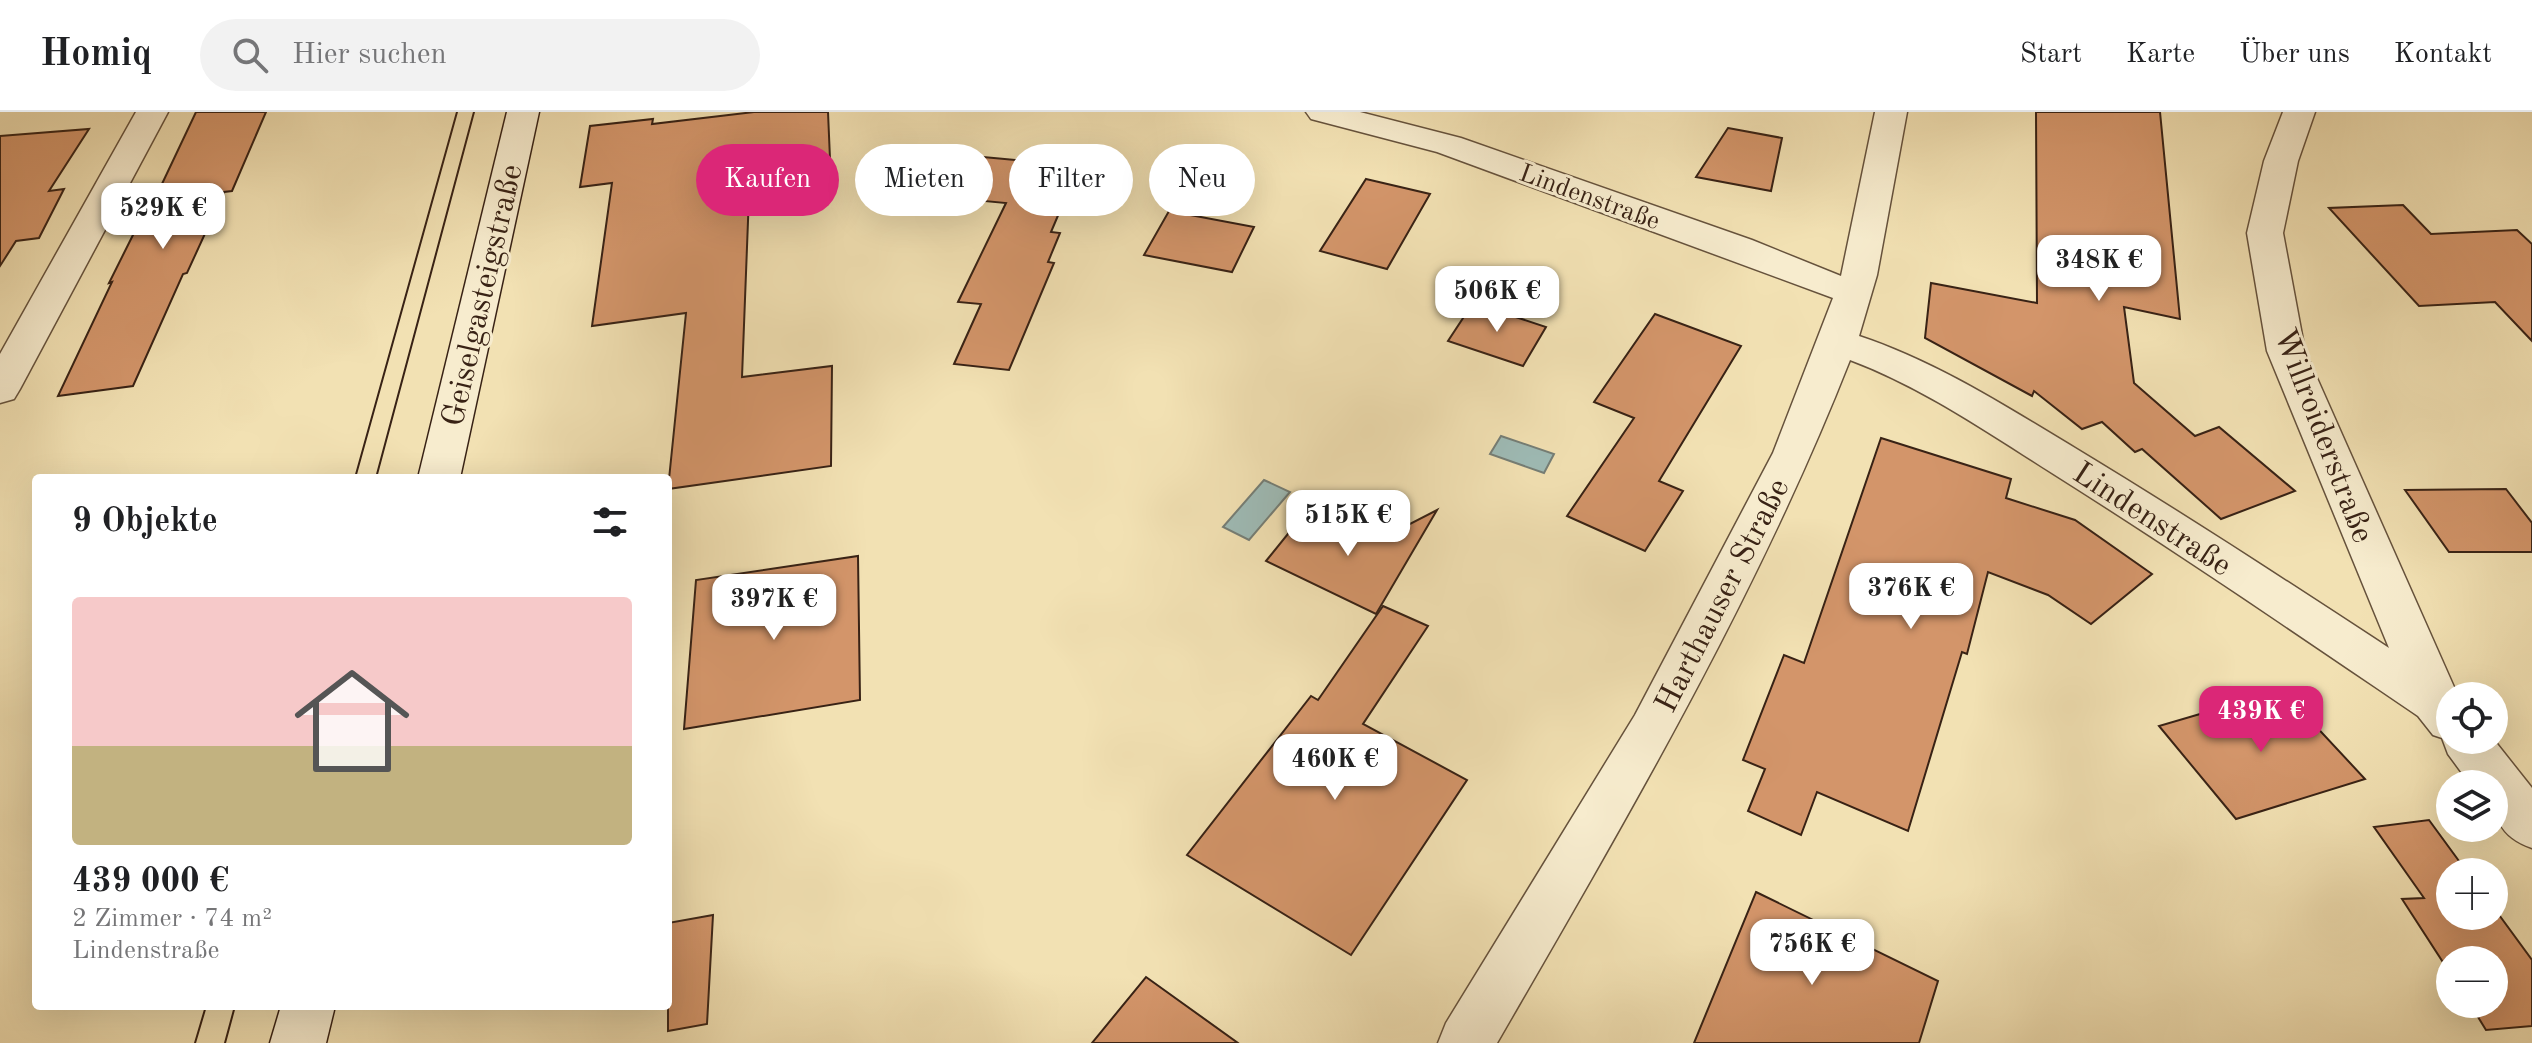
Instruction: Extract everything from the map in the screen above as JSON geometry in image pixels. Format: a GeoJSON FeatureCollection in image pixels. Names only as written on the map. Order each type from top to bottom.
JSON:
{"type":"FeatureCollection","features":[{"type":"Feature","properties":{"kind":"street"},"geometry":{"type":"LineString","coordinates":[[0,389],[152,112]]}},
{"type":"Feature","properties":{"kind":"street","name":"Geiselgasteigstraße"},"geometry":{"type":"LineString","coordinates":[[440,474],[523,112]]}},
{"type":"Feature","properties":{"kind":"street","name":"Lindenstraße"},"geometry":{"type":"LineString","coordinates":[[1322,112],[1449,145],[1739,248],[1801,276],[1854,292]]}},
{"type":"Feature","properties":{"kind":"street","name":"Harthauser Straße"},"geometry":{"type":"LineString","coordinates":[[1466,1043],[1652,729],[1793,453],[1838,342],[1854,292],[1883,167],[1891,112]]}},
{"type":"Feature","properties":{"kind":"street","name":"Willroiderstraße"},"geometry":{"type":"LineString","coordinates":[[2299,112],[2281,161],[2265,233],[2286,351],[2436,696]]}},
{"type":"Feature","properties":{"kind":"street","name":"Lindenstraße"},"geometry":{"type":"LineString","coordinates":[[1838,342],[1872,352],[1976,407],[2107,487],[2436,707]]}},
{"type":"Feature","properties":{"kind":"street"},"geometry":{"type":"LineString","coordinates":[[2476,754],[2532,826]]}},
{"type":"Feature","properties":{"kind":"street"},"geometry":{"type":"LineString","coordinates":[[298,1043],[307,1010]]}},
{"type":"Feature","properties":{"kind":"water"},"geometry":{"type":"Polygon","coordinates":[[[1501,436],[1554,454],[1544,473],[1490,454],[1501,436]]]}},
{"type":"Feature","properties":{"kind":"water"},"geometry":{"type":"Polygon","coordinates":[[[1264,480],[1290,492],[1249,540],[1223,527],[1264,480]]]}},
{"type":"Feature","properties":{"kind":"building"},"geometry":{"type":"Polygon","coordinates":[[[196,112],[266,112],[232,191],[224,192],[187,273],[183,274],[133,386],[58,396],[112,282],[109,283],[138,225],[143,224],[196,112]]]}},
{"type":"Feature","properties":{"kind":"building"},"geometry":{"type":"Polygon","coordinates":[[[754,112],[828,112],[829,144],[696,144],[696,216],[748,216],[742,377],[832,366],[831,466],[672,488],[672,474],[670,474],[686,313],[592,326],[612,183],[580,187],[590,126],[653,119],[652,124],[754,112]]]}},
{"type":"Feature","properties":{"kind":"building"},"geometry":{"type":"Polygon","coordinates":[[[2036,112],[2160,112],[2180,319],[2124,307],[2134,383],[2195,436],[2219,427],[2295,491],[2221,519],[2142,449],[2135,452],[2102,422],[2082,429],[2034,391],[2032,396],[1925,338],[1931,283],[2037,303],[2036,112]]]}},
{"type":"Feature","properties":{"kind":"building"},"geometry":{"type":"Polygon","coordinates":[[[1728,128],[1782,138],[1771,191],[1696,177],[1728,128]]]}},
{"type":"Feature","properties":{"kind":"building"},"geometry":{"type":"Polygon","coordinates":[[[89,129],[49,191],[64,189],[39,238],[16,241],[0,266],[0,136],[89,129]]]}},
{"type":"Feature","properties":{"kind":"building"},"geometry":{"type":"Polygon","coordinates":[[[993,158],[1009,159],[1009,216],[1058,216],[1051,232],[1060,233],[1048,262],[1054,263],[1009,370],[954,364],[981,304],[958,302],[1006,203],[993,202],[993,158]]]}},
{"type":"Feature","properties":{"kind":"building"},"geometry":{"type":"Polygon","coordinates":[[[1366,179],[1430,194],[1387,269],[1320,251],[1366,179]]]}},
{"type":"Feature","properties":{"kind":"building"},"geometry":{"type":"Polygon","coordinates":[[[2403,205],[2431,234],[2517,230],[2532,244],[2532,341],[2495,302],[2419,306],[2329,208],[2403,205]]]}},
{"type":"Feature","properties":{"kind":"building"},"geometry":{"type":"Polygon","coordinates":[[[1166,216],[1196,216],[1254,227],[1232,272],[1144,255],[1166,216]]]}},
{"type":"Feature","properties":{"kind":"building"},"geometry":{"type":"Polygon","coordinates":[[[1473,303],[1546,327],[1523,366],[1448,341],[1473,303]]]}},
{"type":"Feature","properties":{"kind":"building"},"geometry":{"type":"Polygon","coordinates":[[[1655,314],[1741,346],[1659,481],[1683,491],[1645,551],[1567,516],[1634,418],[1594,402],[1655,314]]]}},
{"type":"Feature","properties":{"kind":"building"},"geometry":{"type":"Polygon","coordinates":[[[1881,438],[2011,479],[2006,498],[2075,520],[2152,574],[2091,624],[2048,595],[1988,572],[1967,654],[1962,652],[1908,831],[1817,792],[1801,835],[1748,811],[1765,769],[1743,760],[1784,655],[1804,663],[1881,438]]]}},
{"type":"Feature","properties":{"kind":"building"},"geometry":{"type":"Polygon","coordinates":[[[2506,489],[2532,523],[2532,552],[2449,552],[2405,490],[2506,489]]]}},
{"type":"Feature","properties":{"kind":"building"},"geometry":{"type":"Polygon","coordinates":[[[1308,509],[1377,541],[1437,510],[1376,614],[1266,561],[1308,509]]]}},
{"type":"Feature","properties":{"kind":"building"},"geometry":{"type":"Polygon","coordinates":[[[858,556],[860,700],[684,729],[696,580],[858,556]]]}},
{"type":"Feature","properties":{"kind":"building"},"geometry":{"type":"Polygon","coordinates":[[[1383,606],[1428,626],[1363,724],[1467,780],[1351,955],[1187,855],[1311,696],[1318,700],[1383,606]]]}},
{"type":"Feature","properties":{"kind":"building"},"geometry":{"type":"Polygon","coordinates":[[[2282,690],[2365,779],[2236,819],[2159,726],[2282,690]]]}},
{"type":"Feature","properties":{"kind":"building"},"geometry":{"type":"Polygon","coordinates":[[[2429,820],[2436,830],[2436,842],[2445,842],[2457,858],[2436,858],[2436,930],[2508,930],[2508,927],[2532,960],[2532,1026],[2486,1030],[2479,1018],[2508,1018],[2508,946],[2436,946],[2436,951],[2402,899],[2424,898],[2374,827],[2429,820]]]}},
{"type":"Feature","properties":{"kind":"building"},"geometry":{"type":"Polygon","coordinates":[[[1756,892],[1938,981],[1919,1043],[1694,1043],[1756,892]]]}},
{"type":"Feature","properties":{"kind":"building"},"geometry":{"type":"Polygon","coordinates":[[[713,915],[707,1024],[668,1031],[668,1010],[672,1010],[672,922],[713,915]]]}},
{"type":"Feature","properties":{"kind":"building"},"geometry":{"type":"Polygon","coordinates":[[[1146,977],[1238,1043],[1092,1043],[1146,977]]]}},
{"type":"Feature","properties":{"kind":"tram line"},"geometry":{"type":"LineString","coordinates":[[356,474],[457,112]]}},
{"type":"Feature","properties":{"kind":"tram line"},"geometry":{"type":"LineString","coordinates":[[377,474],[474,112]]}},
{"type":"Feature","properties":{"kind":"tram line"},"geometry":{"type":"LineString","coordinates":[[195,1043],[205,1010]]}},
{"type":"Feature","properties":{"kind":"tram line"},"geometry":{"type":"LineString","coordinates":[[225,1043],[234,1010]]}}]}
